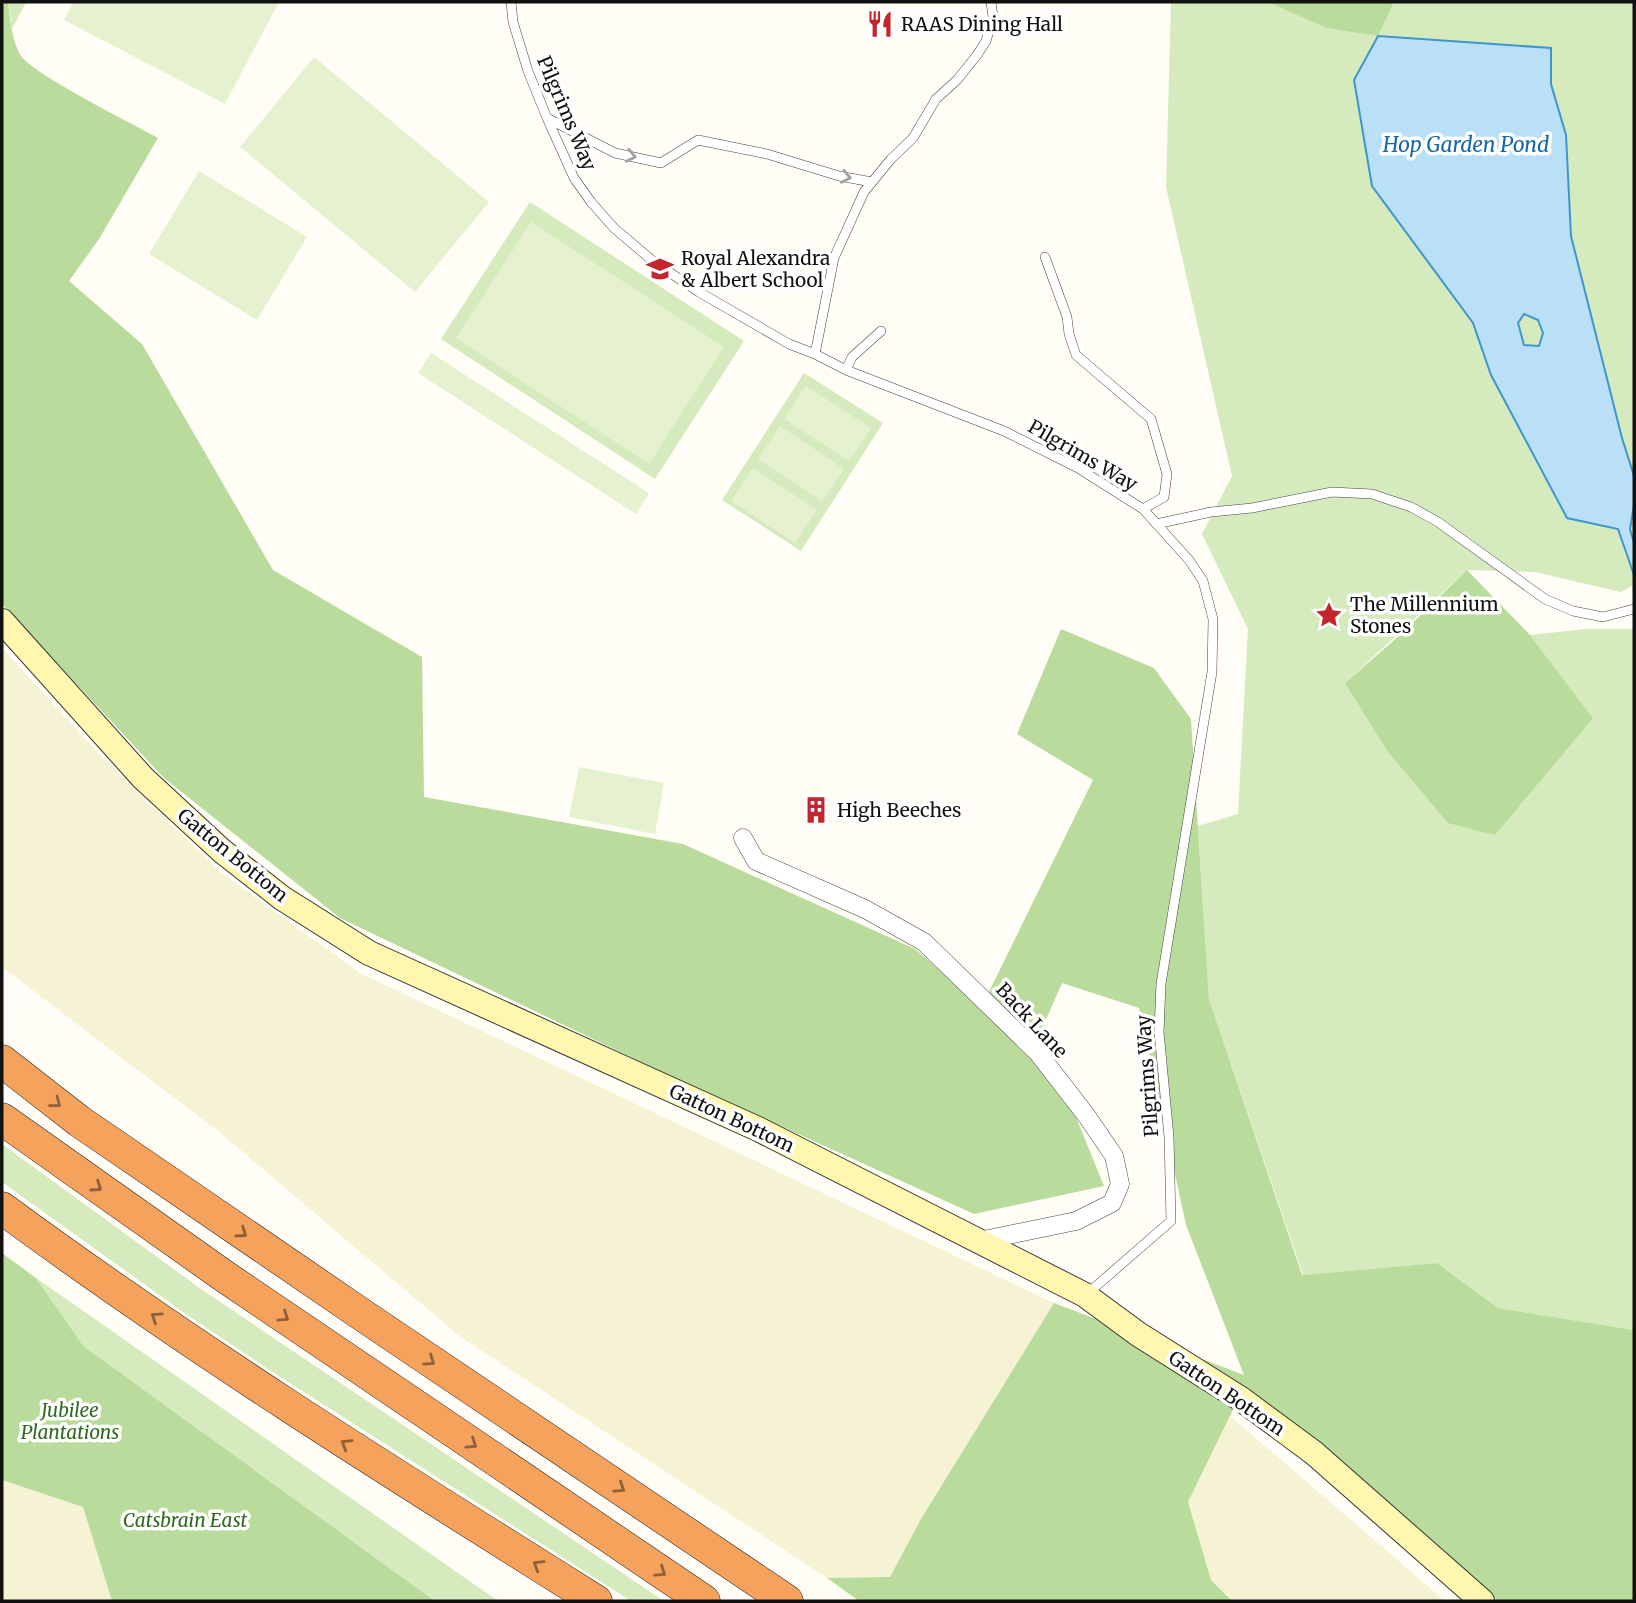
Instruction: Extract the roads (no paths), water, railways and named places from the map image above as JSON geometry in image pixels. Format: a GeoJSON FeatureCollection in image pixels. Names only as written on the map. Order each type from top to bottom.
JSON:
{"type":"FeatureCollection","features":[{"type":"Feature","properties":{"kind":"highway"},"geometry":{"type":"LineString","coordinates":[[2,1061],[79,1121],[360,1314],[788,1601]]}},
{"type":"Feature","properties":{"kind":"highway"},"geometry":{"type":"LineString","coordinates":[[2,1119],[224,1276],[704,1601]]}},
{"type":"Feature","properties":{"kind":"highway"},"geometry":{"type":"LineString","coordinates":[[2,1208],[92,1274],[241,1375],[596,1601]]}},
{"type":"Feature","properties":{"kind":"street","name":"Gatton Bottom"},"geometry":{"type":"LineString","coordinates":[[2,621],[142,778],[222,851],[282,898],[369,953],[758,1129],[1085,1295],[1138,1334],[1241,1399],[1314,1453],[1482,1601]]}},
{"type":"Feature","properties":{"kind":"street","name":"Back Lane"},"geometry":{"type":"LineString","coordinates":[[743,838],[756,861],[865,909],[924,942],[1038,1053],[1114,1156],[1120,1184],[1112,1203],[1076,1222],[979,1241]]}},
{"type":"Feature","properties":{"kind":"lane","name":"Pilgrims Way"},"geometry":{"type":"LineString","coordinates":[[511,2],[513,22],[547,118],[574,178],[591,202],[653,262],[768,333],[846,370],[1004,430],[1078,468],[1143,509],[1189,560],[1203,580],[1213,619],[1212,672],[1161,984],[1159,1032],[1169,1137],[1171,1221],[1085,1295]]}},
{"type":"Feature","properties":{"kind":"lane"},"geometry":{"type":"LineString","coordinates":[[815,354],[834,258],[863,192],[913,138],[936,99],[957,79],[986,41],[993,17],[992,2]]}},
{"type":"Feature","properties":{"kind":"lane"},"geometry":{"type":"LineString","coordinates":[[547,118],[615,153],[661,163],[698,140],[767,154],[839,176],[872,182]]}},
{"type":"Feature","properties":{"kind":"lane"},"geometry":{"type":"LineString","coordinates":[[1045,257],[1067,317],[1076,355],[1151,419],[1167,474],[1164,497],[1143,509]]}},
{"type":"Feature","properties":{"kind":"lane"},"geometry":{"type":"LineString","coordinates":[[846,370],[852,357],[881,331]]}},
{"type":"Feature","properties":{"kind":"lane"},"geometry":{"type":"LineString","coordinates":[[1156,524],[1332,492],[1372,494],[1411,507],[1438,522],[1545,599],[1573,611],[1603,617],[1634,610]]}},
{"type":"Feature","properties":{"kind":"water","name":"Hop Garden Pond"},"geometry":{"type":"Polygon","coordinates":[[[1378,36],[1551,48],[1551,84],[1566,135],[1571,236],[1634,476],[1634,505],[1630,529],[1634,543],[1634,575],[1618,529],[1567,518],[1491,375],[1473,323],[1372,186],[1354,80],[1378,36]],[[1524,314],[1518,323],[1524,345],[1539,346],[1543,333],[1538,320],[1524,314]]]}},
{"type":"Feature","properties":{"kind":"place","name":"RAAS Dining Hall"},"geometry":{"type":"Point","coordinates":[880,24]}},
{"type":"Feature","properties":{"kind":"place","name":"Royal Alexandra & Albert School"},"geometry":{"type":"Point","coordinates":[660,269]}},
{"type":"Feature","properties":{"kind":"place","name":"The Millennium Stones"},"geometry":{"type":"Point","coordinates":[1329,615]}},
{"type":"Feature","properties":{"kind":"place","name":"High Beeches"},"geometry":{"type":"Point","coordinates":[816,810]}},
{"type":"Feature","properties":{"kind":"park label","name":"Jubilee Plantations"},"geometry":{"type":"Point","coordinates":[70,1421]}},
{"type":"Feature","properties":{"kind":"park label","name":"Catsbrain East"},"geometry":{"type":"Point","coordinates":[185,1520]}}]}
